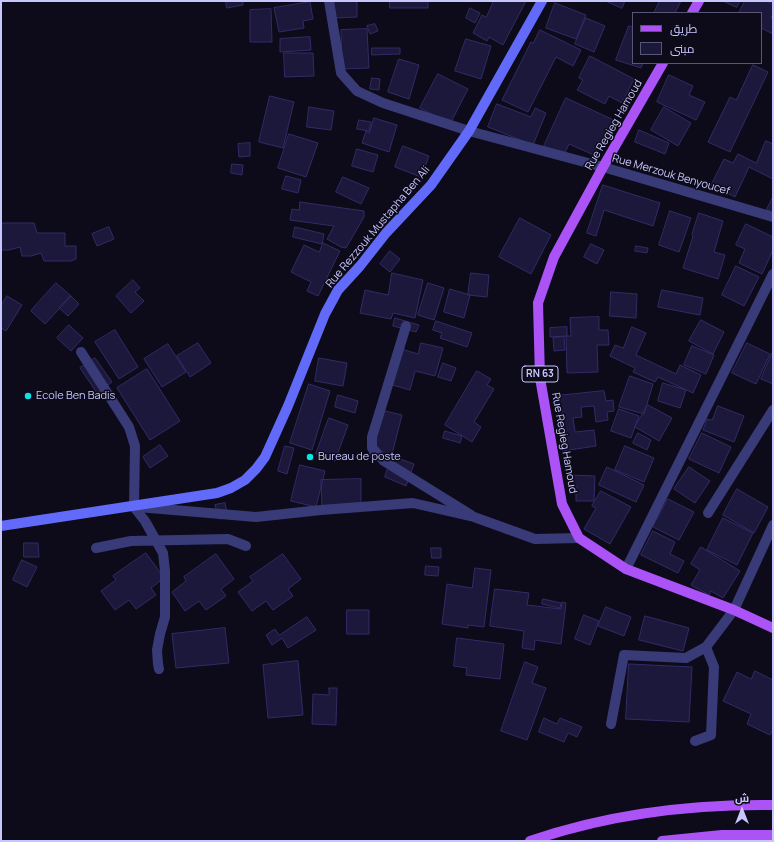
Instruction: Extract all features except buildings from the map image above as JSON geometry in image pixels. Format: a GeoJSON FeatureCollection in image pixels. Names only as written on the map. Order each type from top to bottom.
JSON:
{"type":"FeatureCollection","features":[{"type":"Feature","properties":{"kind":"main road","name":"Rue Rezzouk Mustapha Ben Ali"},"geometry":{"type":"LineString","coordinates":[[1,526],[134,507],[217,493],[231,488],[245,480],[265,457],[272,443],[324,314],[338,290],[360,266],[386,233],[431,185],[469,131],[542,1]]}},
{"type":"Feature","properties":{"kind":"main road"},"geometry":{"type":"LineString","coordinates":[[693,12],[699,1]]}},
{"type":"Feature","properties":{"kind":"main road","name":"Rue Regieg Hamoud"},"geometry":{"type":"LineString","coordinates":[[579,538],[562,504],[540,378],[538,303],[554,257],[603,167],[662,64]]}},
{"type":"Feature","properties":{"kind":"main road"},"geometry":{"type":"LineString","coordinates":[[579,538],[626,569],[734,610],[773,628]]}},
{"type":"Feature","properties":{"kind":"main road"},"geometry":{"type":"LineString","coordinates":[[530,841],[547,835],[602,821],[658,811],[715,806],[773,805]]}},
{"type":"Feature","properties":{"kind":"main road"},"geometry":{"type":"LineString","coordinates":[[662,841],[722,835],[773,835]]}},
{"type":"Feature","properties":{"kind":"street","name":"Rue Merzouk Benyoucef"},"geometry":{"type":"LineString","coordinates":[[329,1],[341,73],[357,91],[383,103],[469,131],[603,167],[773,217]]}},
{"type":"Feature","properties":{"kind":"street"},"geometry":{"type":"LineString","coordinates":[[626,569],[773,274]]}},
{"type":"Feature","properties":{"kind":"street"},"geometry":{"type":"LineString","coordinates":[[406,326],[372,437],[372,448],[384,461],[474,517]]}},
{"type":"Feature","properties":{"kind":"street"},"geometry":{"type":"LineString","coordinates":[[81,352],[129,427],[135,446],[134,507],[145,521],[163,553],[166,617],[160,634],[157,650],[159,670]]}},
{"type":"Feature","properties":{"kind":"street"},"geometry":{"type":"LineString","coordinates":[[708,513],[773,410]]}},
{"type":"Feature","properties":{"kind":"street"},"geometry":{"type":"LineString","coordinates":[[134,507],[256,517],[413,503],[474,517],[535,539],[579,538]]}},
{"type":"Feature","properties":{"kind":"street"},"geometry":{"type":"LineString","coordinates":[[611,724],[624,655],[686,658],[706,647],[734,610],[773,526]]}},
{"type":"Feature","properties":{"kind":"street"},"geometry":{"type":"LineString","coordinates":[[96,548],[131,541],[228,540],[246,546]]}},
{"type":"Feature","properties":{"kind":"street"},"geometry":{"type":"LineString","coordinates":[[694,741],[711,735],[714,667],[706,647]]}},
{"type":"Feature","properties":{"kind":"place","name":"Ecole Ben Badis"},"geometry":{"type":"Point","coordinates":[28,396]}},
{"type":"Feature","properties":{"kind":"place","name":"Bureau de poste"},"geometry":{"type":"Point","coordinates":[310,457]}}]}
